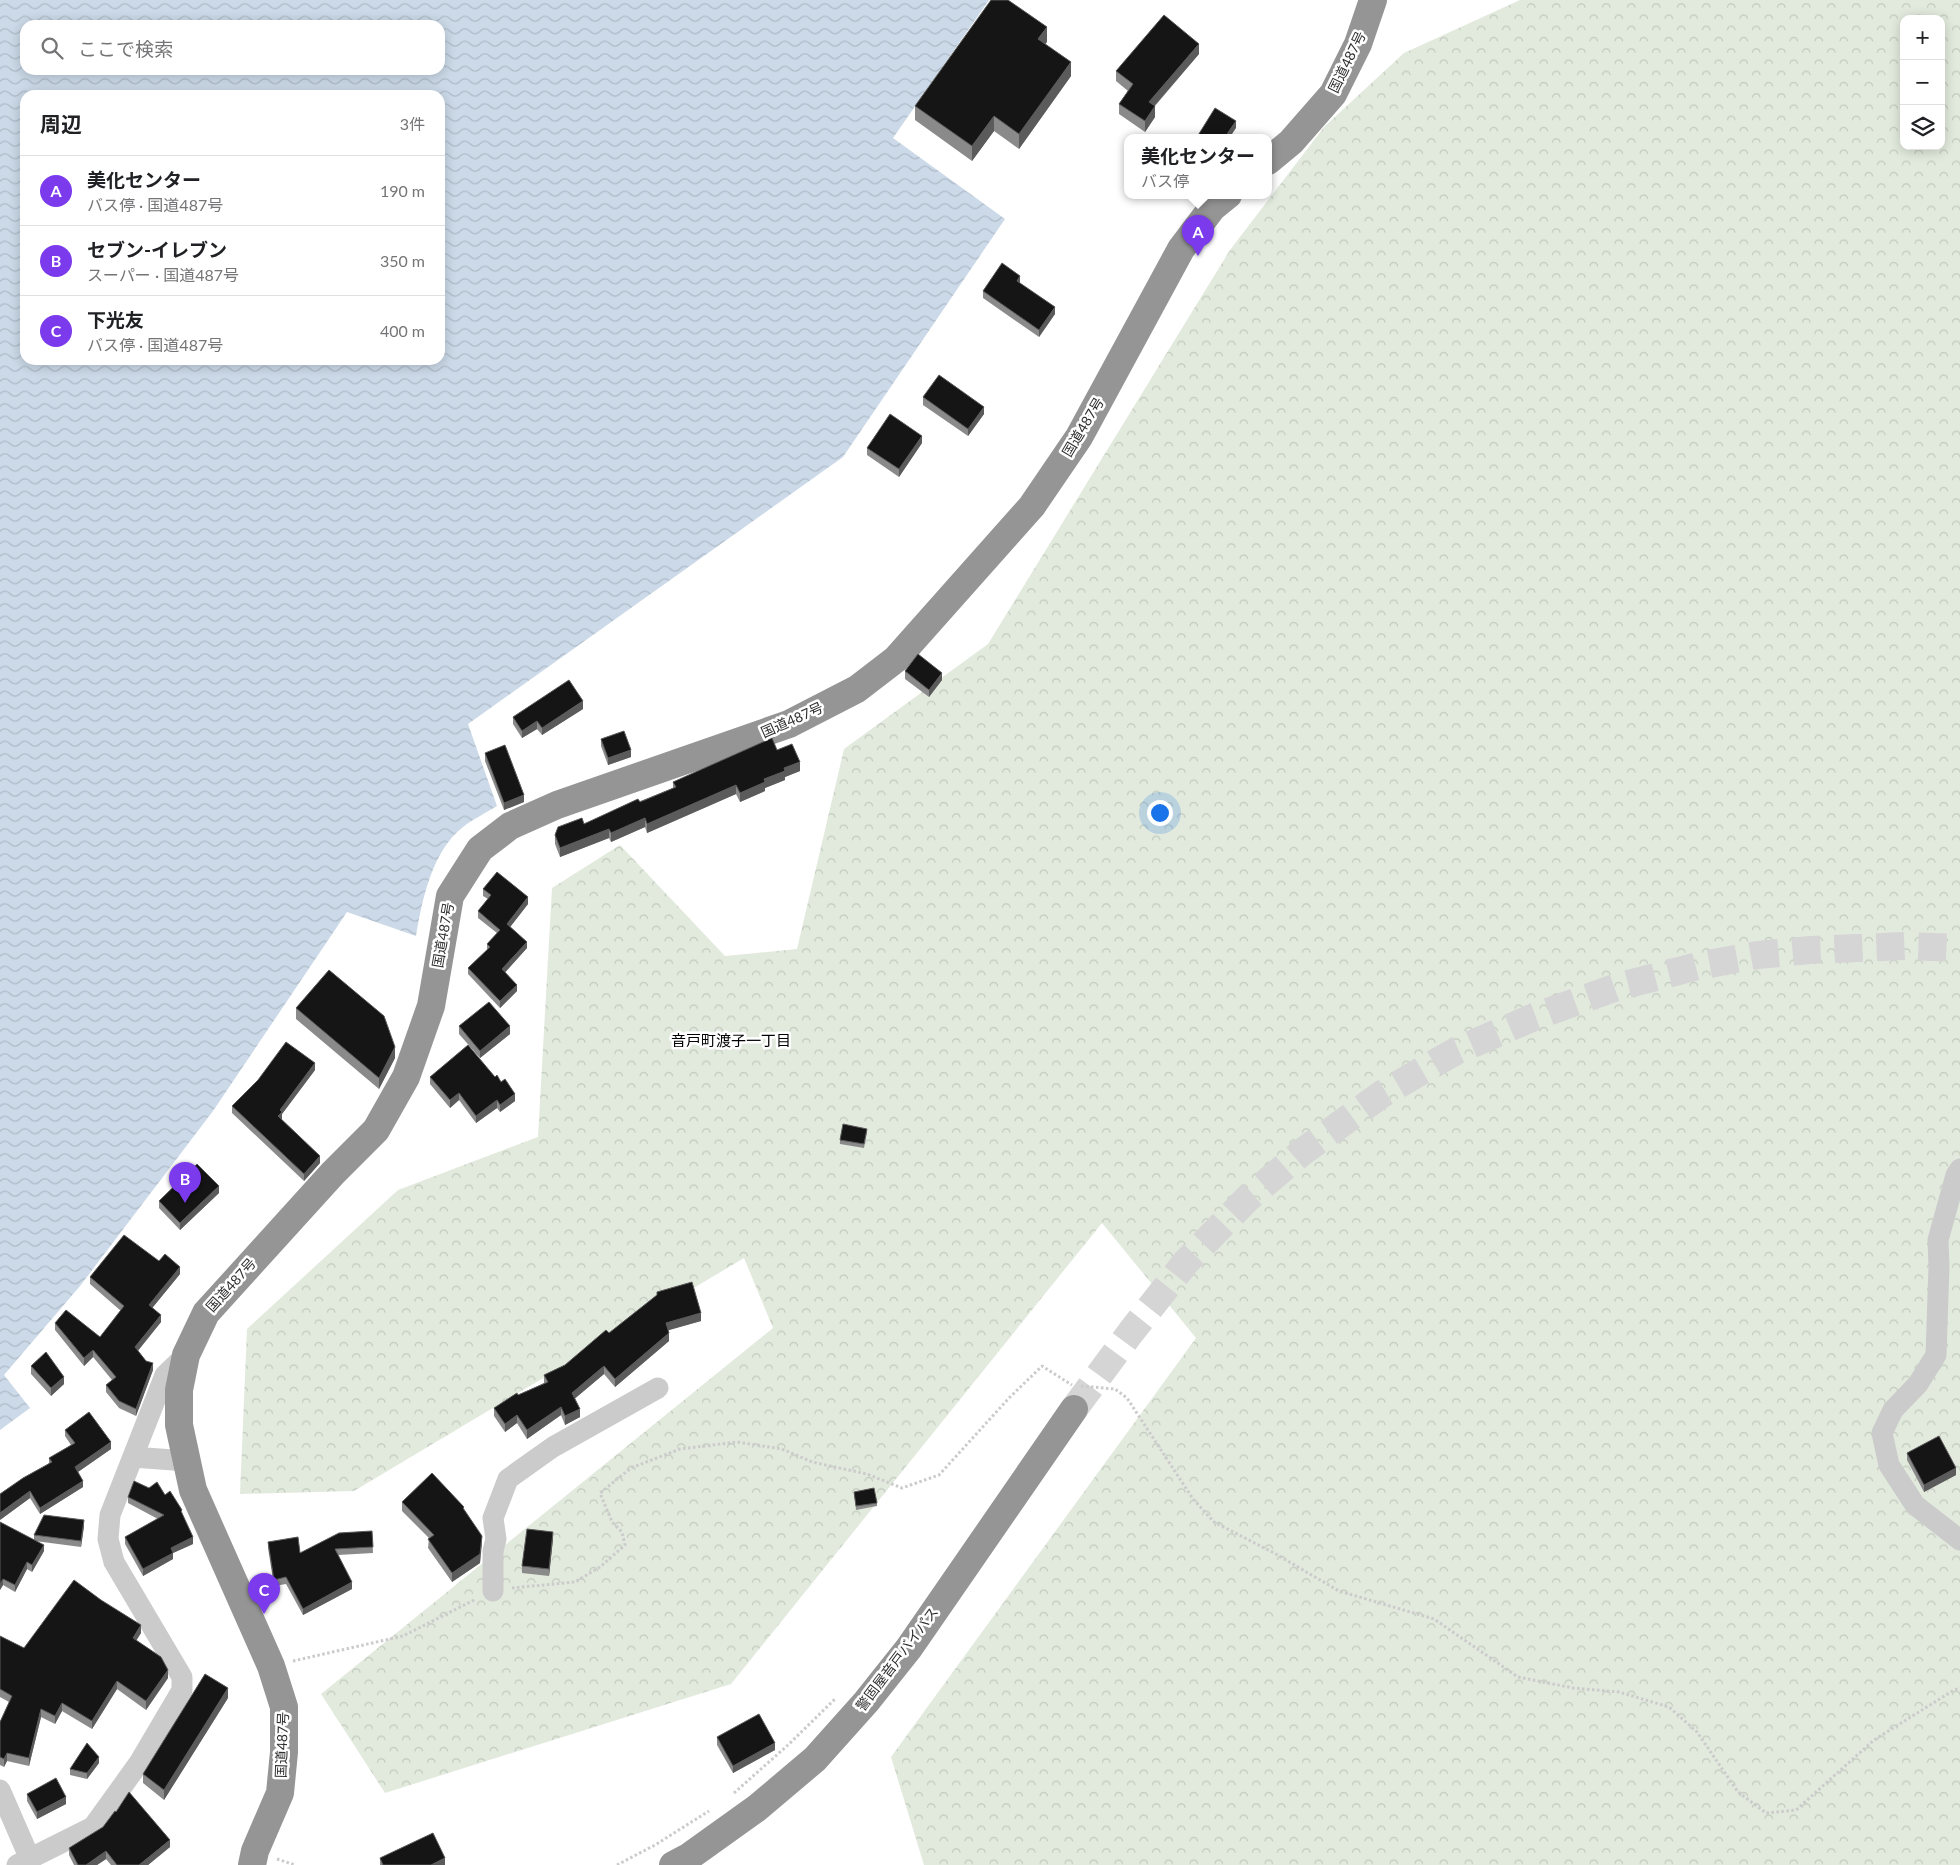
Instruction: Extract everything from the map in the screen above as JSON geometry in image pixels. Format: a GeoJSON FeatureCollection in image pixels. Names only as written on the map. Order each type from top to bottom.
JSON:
{"type":"FeatureCollection","features":[{"type":"Feature","properties":{"kind":"highway","name":"国道487号"},"geometry":{"type":"LineString","coordinates":[[1272,158],[1290,142],[1332,94],[1358,44],[1374,0]]}},
{"type":"Feature","properties":{"kind":"highway","name":"国道487号"},"geometry":{"type":"LineString","coordinates":[[252,1865],[255,1851],[280,1793],[284,1752],[284,1707],[271,1666],[193,1490],[179,1426],[179,1390],[186,1355],[206,1313],[333,1173],[376,1130],[406,1077],[431,1006],[450,896],[480,849],[510,826],[557,805],[789,724],[858,689],[896,659],[1032,506],[1079,437],[1181,248],[1212,208],[1223,199]]}},
{"type":"Feature","properties":{"kind":"highway","name":"警固屋音戸バイパス"},"geometry":{"type":"LineString","coordinates":[[673,1865],[690,1856],[771,1795],[814,1759],[866,1702],[909,1648],[1074,1408]]}},
{"type":"Feature","properties":{"kind":"street"},"geometry":{"type":"LineString","coordinates":[[1960,1169],[1956,1176],[1938,1240],[1940,1266],[1936,1355],[1918,1384],[1893,1410],[1882,1433],[1889,1465],[1914,1505],[1960,1540]]}},
{"type":"Feature","properties":{"kind":"street"},"geometry":{"type":"LineString","coordinates":[[0,1790],[24,1862],[93,1827],[139,1763],[182,1690],[182,1677],[114,1562],[108,1539],[110,1515],[165,1375],[186,1355]]}},
{"type":"Feature","properties":{"kind":"street"},"geometry":{"type":"LineString","coordinates":[[493,1591],[493,1551],[496,1539],[493,1518],[508,1479],[553,1447],[658,1388]]}},
{"type":"Feature","properties":{"kind":"street"},"geometry":{"type":"LineString","coordinates":[[133,1457],[186,1461]]}},
{"type":"Feature","properties":{"kind":"path"},"geometry":{"type":"LineString","coordinates":[[271,1666],[403,1636],[493,1591],[537,1584],[575,1582],[600,1567],[625,1545],[622,1532],[612,1522],[600,1493],[631,1468],[680,1449],[737,1442],[782,1449],[812,1462],[867,1474],[902,1488],[939,1475],[1009,1398],[1042,1366],[1070,1385],[1115,1389],[1127,1398],[1193,1499],[1214,1522],[1274,1553],[1339,1591],[1434,1619],[1518,1677],[1573,1688],[1618,1692],[1669,1707],[1697,1732],[1738,1792],[1766,1813],[1796,1810],[1874,1740],[1960,1688]]}},
{"type":"Feature","properties":{"kind":"path"},"geometry":{"type":"LineString","coordinates":[[733,1794],[788,1745],[841,1693]]}},
{"type":"Feature","properties":{"kind":"path"},"geometry":{"type":"LineString","coordinates":[[617,1865],[655,1845],[711,1810]]}},
{"type":"Feature","properties":{"kind":"green space"},"geometry":{"type":"Polygon","coordinates":[[[1520,0],[1960,0],[1960,1865],[924,1865],[891,1757],[1196,1338],[1102,1223],[731,1684],[385,1793],[321,1694],[773,1328],[744,1258],[354,1491],[240,1494],[247,1329],[398,1190],[538,1137],[552,888],[620,845],[725,956],[797,949],[844,749],[988,644],[1230,250],[1269,199],[1272,199],[1272,195],[1324,127],[1404,53],[1520,0]]]}},
{"type":"Feature","properties":{"kind":"water"},"geometry":{"type":"Polygon","coordinates":[[[0,0],[989,0],[893,138],[1005,219],[843,457],[468,724],[497,806],[463,827],[443,849],[425,892],[416,936],[347,912],[213,1111],[80,1286],[4,1375],[30,1408],[0,1430],[0,0]]]}},
{"type":"Feature","properties":{"kind":"building"},"geometry":{"type":"Polygon","coordinates":[[[991,0],[1008,0],[1047,27],[1038,39],[1071,62],[1019,134],[994,116],[972,146],[915,106],[991,0]]]}},
{"type":"Feature","properties":{"kind":"building"},"geometry":{"type":"Polygon","coordinates":[[[1164,15],[1199,44],[1149,102],[1155,106],[1145,121],[1119,104],[1133,84],[1116,71],[1164,15]]]}},
{"type":"Feature","properties":{"kind":"building"},"geometry":{"type":"Polygon","coordinates":[[[1215,108],[1236,121],[1227,134],[1199,134],[1215,108]]]}},
{"type":"Feature","properties":{"kind":"building"},"geometry":{"type":"Polygon","coordinates":[[[1002,263],[1020,276],[1017,281],[1055,307],[1039,330],[983,291],[1002,263]]]}},
{"type":"Feature","properties":{"kind":"building"},"geometry":{"type":"Polygon","coordinates":[[[939,375],[984,407],[968,429],[923,397],[939,375]]]}},
{"type":"Feature","properties":{"kind":"building"},"geometry":{"type":"Polygon","coordinates":[[[890,414],[922,436],[899,469],[867,448],[890,414]]]}},
{"type":"Feature","properties":{"kind":"building"},"geometry":{"type":"Polygon","coordinates":[[[918,654],[942,673],[929,690],[905,671],[918,654]]]}},
{"type":"Feature","properties":{"kind":"building"},"geometry":{"type":"Polygon","coordinates":[[[569,680],[583,701],[542,728],[537,721],[522,731],[513,717],[569,680]]]}},
{"type":"Feature","properties":{"kind":"building"},"geometry":{"type":"Polygon","coordinates":[[[624,731],[631,750],[608,758],[601,739],[624,731]]]}},
{"type":"Feature","properties":{"kind":"building"},"geometry":{"type":"Polygon","coordinates":[[[772,738],[777,750],[792,744],[800,762],[784,768],[785,771],[764,779],[765,782],[740,793],[736,785],[647,824],[645,818],[611,833],[609,829],[560,848],[555,835],[558,827],[582,818],[584,824],[638,799],[640,802],[676,787],[673,782],[772,738]]]}},
{"type":"Feature","properties":{"kind":"building"},"geometry":{"type":"Polygon","coordinates":[[[505,745],[524,795],[504,803],[485,753],[505,745]]]}},
{"type":"Feature","properties":{"kind":"building"},"geometry":{"type":"Polygon","coordinates":[[[497,872],[528,897],[507,924],[527,942],[502,969],[517,985],[500,1001],[468,968],[490,947],[487,944],[500,930],[478,911],[491,895],[483,889],[497,872]]]}},
{"type":"Feature","properties":{"kind":"building"},"geometry":{"type":"Polygon","coordinates":[[[329,970],[384,1016],[395,1047],[379,1078],[296,1008],[329,970]]]}},
{"type":"Feature","properties":{"kind":"building"},"geometry":{"type":"Polygon","coordinates":[[[489,1002],[510,1026],[480,1051],[459,1026],[489,1002]]]}},
{"type":"Feature","properties":{"kind":"building"},"geometry":{"type":"Polygon","coordinates":[[[286,1042],[315,1063],[280,1110],[282,1112],[278,1116],[320,1156],[304,1174],[232,1106],[258,1080],[286,1042]]]}},
{"type":"Feature","properties":{"kind":"building"},"geometry":{"type":"Polygon","coordinates":[[[468,1045],[495,1077],[497,1075],[501,1082],[505,1079],[515,1094],[500,1105],[497,1100],[476,1116],[459,1093],[450,1100],[430,1077],[468,1045]]]}},
{"type":"Feature","properties":{"kind":"building"},"geometry":{"type":"Polygon","coordinates":[[[843,1124],[867,1129],[864,1144],[840,1140],[843,1124]]]}},
{"type":"Feature","properties":{"kind":"building"},"geometry":{"type":"Polygon","coordinates":[[[197,1164],[219,1186],[180,1223],[159,1201],[197,1164]]]}},
{"type":"Feature","properties":{"kind":"building"},"geometry":{"type":"Polygon","coordinates":[[[124,1235],[159,1261],[165,1254],[180,1267],[149,1305],[161,1315],[135,1347],[146,1361],[153,1363],[136,1409],[119,1401],[106,1385],[116,1377],[93,1350],[84,1358],[55,1323],[66,1310],[100,1337],[124,1306],[90,1277],[124,1235]]]}},
{"type":"Feature","properties":{"kind":"building"},"geometry":{"type":"Polygon","coordinates":[[[692,1282],[701,1313],[666,1323],[669,1333],[615,1379],[604,1366],[572,1393],[580,1409],[565,1416],[561,1407],[527,1430],[517,1415],[505,1424],[494,1408],[517,1393],[518,1395],[548,1382],[544,1375],[565,1365],[606,1330],[609,1333],[657,1295],[657,1292],[692,1282]]]}},
{"type":"Feature","properties":{"kind":"building"},"geometry":{"type":"Polygon","coordinates":[[[46,1352],[64,1377],[51,1388],[31,1366],[46,1352]]]}},
{"type":"Feature","properties":{"kind":"building"},"geometry":{"type":"Polygon","coordinates":[[[89,1412],[111,1442],[75,1467],[83,1481],[40,1508],[30,1491],[0,1513],[0,1494],[23,1478],[52,1462],[49,1458],[75,1443],[65,1430],[89,1412]]]}},
{"type":"Feature","properties":{"kind":"building"},"geometry":{"type":"Polygon","coordinates":[[[1939,1436],[1956,1468],[1924,1485],[1907,1453],[1939,1436]]]}},
{"type":"Feature","properties":{"kind":"building"},"geometry":{"type":"Polygon","coordinates":[[[432,1473],[464,1507],[482,1536],[480,1554],[452,1573],[428,1539],[434,1535],[402,1502],[432,1473]]]}},
{"type":"Feature","properties":{"kind":"building"},"geometry":{"type":"Polygon","coordinates":[[[134,1481],[149,1488],[157,1482],[165,1495],[170,1491],[182,1510],[193,1537],[171,1548],[173,1553],[143,1569],[125,1537],[164,1515],[128,1497],[134,1481]]]}},
{"type":"Feature","properties":{"kind":"building"},"geometry":{"type":"Polygon","coordinates":[[[874,1488],[877,1503],[856,1506],[854,1492],[874,1488]]]}},
{"type":"Feature","properties":{"kind":"building"},"geometry":{"type":"Polygon","coordinates":[[[44,1515],[84,1520],[81,1541],[34,1535],[44,1515]]]}},
{"type":"Feature","properties":{"kind":"building"},"geometry":{"type":"Polygon","coordinates":[[[0,1522],[44,1545],[32,1565],[27,1562],[15,1585],[3,1579],[0,1584],[0,1522]]]}},
{"type":"Feature","properties":{"kind":"building"},"geometry":{"type":"Polygon","coordinates":[[[527,1529],[553,1532],[549,1569],[522,1566],[527,1529]]]}},
{"type":"Feature","properties":{"kind":"building"},"geometry":{"type":"Polygon","coordinates":[[[372,1531],[373,1547],[335,1549],[352,1582],[303,1609],[286,1577],[274,1580],[268,1542],[298,1537],[300,1553],[339,1533],[372,1531]]]}},
{"type":"Feature","properties":{"kind":"building"},"geometry":{"type":"Polygon","coordinates":[[[74,1580],[101,1600],[141,1625],[133,1638],[161,1657],[168,1670],[146,1701],[117,1681],[92,1721],[62,1703],[55,1716],[41,1709],[29,1758],[7,1753],[4,1759],[0,1757],[0,1722],[12,1696],[0,1689],[0,1636],[24,1648],[74,1580]]]}},
{"type":"Feature","properties":{"kind":"building"},"geometry":{"type":"Polygon","coordinates":[[[205,1674],[228,1688],[164,1790],[143,1774],[205,1674]]]}},
{"type":"Feature","properties":{"kind":"building"},"geometry":{"type":"Polygon","coordinates":[[[759,1714],[775,1743],[733,1766],[717,1737],[759,1714]]]}},
{"type":"Feature","properties":{"kind":"building"},"geometry":{"type":"Polygon","coordinates":[[[87,1743],[99,1757],[87,1773],[70,1769],[87,1743]]]}},
{"type":"Feature","properties":{"kind":"building"},"geometry":{"type":"Polygon","coordinates":[[[56,1778],[66,1797],[37,1812],[27,1794],[56,1778]]]}},
{"type":"Feature","properties":{"kind":"building"},"geometry":{"type":"Polygon","coordinates":[[[129,1792],[170,1840],[139,1865],[117,1865],[106,1851],[86,1865],[78,1865],[69,1848],[103,1827],[129,1792]]]}},
{"type":"Feature","properties":{"kind":"building"},"geometry":{"type":"Polygon","coordinates":[[[433,1833],[445,1858],[431,1865],[383,1865],[380,1858],[433,1833]]]}},
{"type":"Feature","properties":{"kind":"tunnel"},"geometry":{"type":"LineString","coordinates":[[1074,1409],[1186,1262],[1247,1199],[1301,1153],[1382,1094],[1456,1051],[1534,1017],[1617,987],[1698,966],[1758,955],[1810,950],[1905,946],[1960,948]]}},
{"type":"Feature","properties":{"kind":"place","name":"美化センター"},"geometry":{"type":"Point","coordinates":[1198,256]}},
{"type":"Feature","properties":{"kind":"place","name":"セブン-イレブン"},"geometry":{"type":"Point","coordinates":[185,1203]}},
{"type":"Feature","properties":{"kind":"place","name":"下光友"},"geometry":{"type":"Point","coordinates":[264,1614]}},
{"type":"Feature","properties":{"kind":"district","name":"音戸町渡子一丁目"},"geometry":{"type":"Point","coordinates":[731,1041]}}]}
